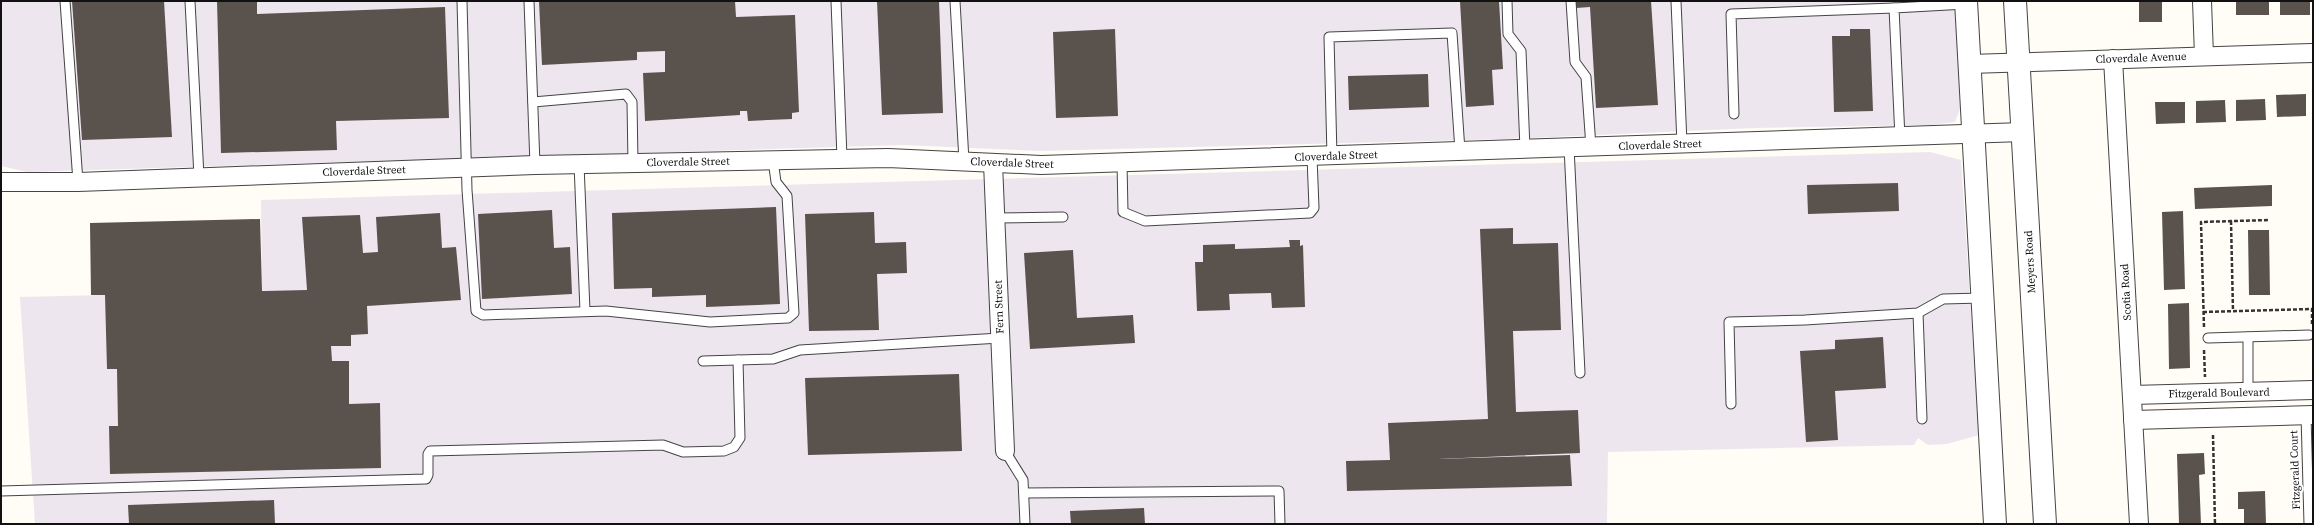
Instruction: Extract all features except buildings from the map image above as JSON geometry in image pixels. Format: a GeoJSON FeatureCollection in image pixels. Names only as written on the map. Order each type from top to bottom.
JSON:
{"type":"FeatureCollection","features":[{"type":"Feature","properties":{"kind":"street","name":"Meyers Road"},"geometry":{"type":"LineString","coordinates":[[2015,1],[2045,524]]}},
{"type":"Feature","properties":{"kind":"street"},"geometry":{"type":"LineString","coordinates":[[2202,1],[2204,56]]}},
{"type":"Feature","properties":{"kind":"street"},"geometry":{"type":"LineString","coordinates":[[1966,3],[1995,524]]}},
{"type":"Feature","properties":{"kind":"street","name":"Cloverdale Avenue"},"geometry":{"type":"LineString","coordinates":[[1969,64],[2018,61],[2313,53]]}},
{"type":"Feature","properties":{"kind":"street","name":"Scotia Road"},"geometry":{"type":"LineString","coordinates":[[2113,59],[2139,524]]}},
{"type":"Feature","properties":{"kind":"street","name":"Cloverdale Street"},"geometry":{"type":"LineString","coordinates":[[1,182],[78,182],[535,165],[842,158],[888,158],[1040,165],[1122,163],[1569,147],[1900,138],[2023,132]]}},
{"type":"Feature","properties":{"kind":"street","name":"Fern Street"},"geometry":{"type":"LineString","coordinates":[[993,163],[1004,451]]}},
{"type":"Feature","properties":{"kind":"street","name":"Fitzgerald Boulevard"},"geometry":{"type":"LineString","coordinates":[[2132,394],[2309,390],[2309,415]]}},
{"type":"Feature","properties":{"kind":"street"},"geometry":{"type":"LineString","coordinates":[[2133,420],[2309,415]]}},
{"type":"Feature","properties":{"kind":"lane"},"geometry":{"type":"LineString","coordinates":[[65,1],[78,182]]}},
{"type":"Feature","properties":{"kind":"lane"},"geometry":{"type":"LineString","coordinates":[[190,1],[199,177]]}},
{"type":"Feature","properties":{"kind":"lane"},"geometry":{"type":"LineString","coordinates":[[462,1],[466,168],[476,311],[483,315],[606,311],[710,322],[788,318],[794,313],[787,196],[776,182],[773,160]]}},
{"type":"Feature","properties":{"kind":"lane"},"geometry":{"type":"LineString","coordinates":[[529,1],[535,165]]}},
{"type":"Feature","properties":{"kind":"lane"},"geometry":{"type":"LineString","coordinates":[[836,1],[842,158]]}},
{"type":"Feature","properties":{"kind":"lane"},"geometry":{"type":"LineString","coordinates":[[955,1],[964,161]]}},
{"type":"Feature","properties":{"kind":"lane"},"geometry":{"type":"LineString","coordinates":[[1507,1],[1508,34],[1521,51],[1525,149]]}},
{"type":"Feature","properties":{"kind":"lane"},"geometry":{"type":"LineString","coordinates":[[1571,1],[1575,62],[1586,77],[1592,147]]}},
{"type":"Feature","properties":{"kind":"lane"},"geometry":{"type":"LineString","coordinates":[[1676,1],[1682,144]]}},
{"type":"Feature","properties":{"kind":"lane"},"geometry":{"type":"LineString","coordinates":[[1734,114],[1730,14],[1894,8],[1966,3]]}},
{"type":"Feature","properties":{"kind":"lane"},"geometry":{"type":"LineString","coordinates":[[1894,8],[1900,138]]}},
{"type":"Feature","properties":{"kind":"lane"},"geometry":{"type":"LineString","coordinates":[[1332,156],[1330,37],[1452,33],[1460,151]]}},
{"type":"Feature","properties":{"kind":"lane"},"geometry":{"type":"LineString","coordinates":[[533,102],[626,94],[632,102],[633,163]]}},
{"type":"Feature","properties":{"kind":"lane"},"geometry":{"type":"LineString","coordinates":[[1569,147],[1580,373]]}},
{"type":"Feature","properties":{"kind":"lane"},"geometry":{"type":"LineString","coordinates":[[1122,163],[1123,212],[1145,221],[1310,213],[1314,208],[1312,157]]}},
{"type":"Feature","properties":{"kind":"lane"},"geometry":{"type":"LineString","coordinates":[[579,164],[585,311]]}},
{"type":"Feature","properties":{"kind":"lane"},"geometry":{"type":"LineString","coordinates":[[996,218],[1063,217]]}},
{"type":"Feature","properties":{"kind":"lane"},"geometry":{"type":"LineString","coordinates":[[1731,404],[1729,322],[1805,320],[1918,313],[1943,299],[1982,298]]}},
{"type":"Feature","properties":{"kind":"lane"},"geometry":{"type":"LineString","coordinates":[[1918,313],[1922,419]]}},
{"type":"Feature","properties":{"kind":"lane"},"geometry":{"type":"LineString","coordinates":[[2206,336],[2248,337],[2311,333]]}},
{"type":"Feature","properties":{"kind":"lane"},"geometry":{"type":"LineString","coordinates":[[2248,337],[2248,392]]}},
{"type":"Feature","properties":{"kind":"lane"},"geometry":{"type":"LineString","coordinates":[[703,362],[773,359],[800,350],[1000,338]]}},
{"type":"Feature","properties":{"kind":"lane"},"geometry":{"type":"LineString","coordinates":[[1,491],[426,479],[428,475],[428,454],[430,451],[663,444],[683,452],[724,451],[734,447],[740,438],[738,360]]}},
{"type":"Feature","properties":{"kind":"lane","name":"Fitzgerald Court"},"geometry":{"type":"LineString","coordinates":[[2309,415],[2309,524]]}},
{"type":"Feature","properties":{"kind":"lane"},"geometry":{"type":"LineString","coordinates":[[1004,451],[1023,480],[1025,524]]}},
{"type":"Feature","properties":{"kind":"lane"},"geometry":{"type":"LineString","coordinates":[[1024,493],[1279,491],[1280,524]]}},
{"type":"Feature","properties":{"kind":"path"},"geometry":{"type":"LineString","coordinates":[[2206,336],[2203,312],[2201,222],[2269,220]]}},
{"type":"Feature","properties":{"kind":"path"},"geometry":{"type":"LineString","coordinates":[[2231,221],[2232,311]]}},
{"type":"Feature","properties":{"kind":"path"},"geometry":{"type":"LineString","coordinates":[[2203,312],[2312,309],[2311,333]]}},
{"type":"Feature","properties":{"kind":"path"},"geometry":{"type":"LineString","coordinates":[[2204,348],[2205,378]]}},
{"type":"Feature","properties":{"kind":"path"},"geometry":{"type":"LineString","coordinates":[[2213,432],[2215,524]]}},
{"type":"Feature","properties":{"kind":"shaded area"},"geometry":{"type":"Polygon","coordinates":[[[1,1],[1955,1],[1960,109],[1955,122],[1932,125],[1755,128],[1506,139],[1038,151],[903,145],[27,172],[1,166],[1,1]]]}},
{"type":"Feature","properties":{"kind":"shaded area"},"geometry":{"type":"Polygon","coordinates":[[[1930,152],[1961,160],[1979,435],[1947,444],[1928,445],[1918,438],[1914,445],[1608,452],[1607,524],[35,524],[20,297],[262,291],[261,200],[1930,152]]]}}]}
